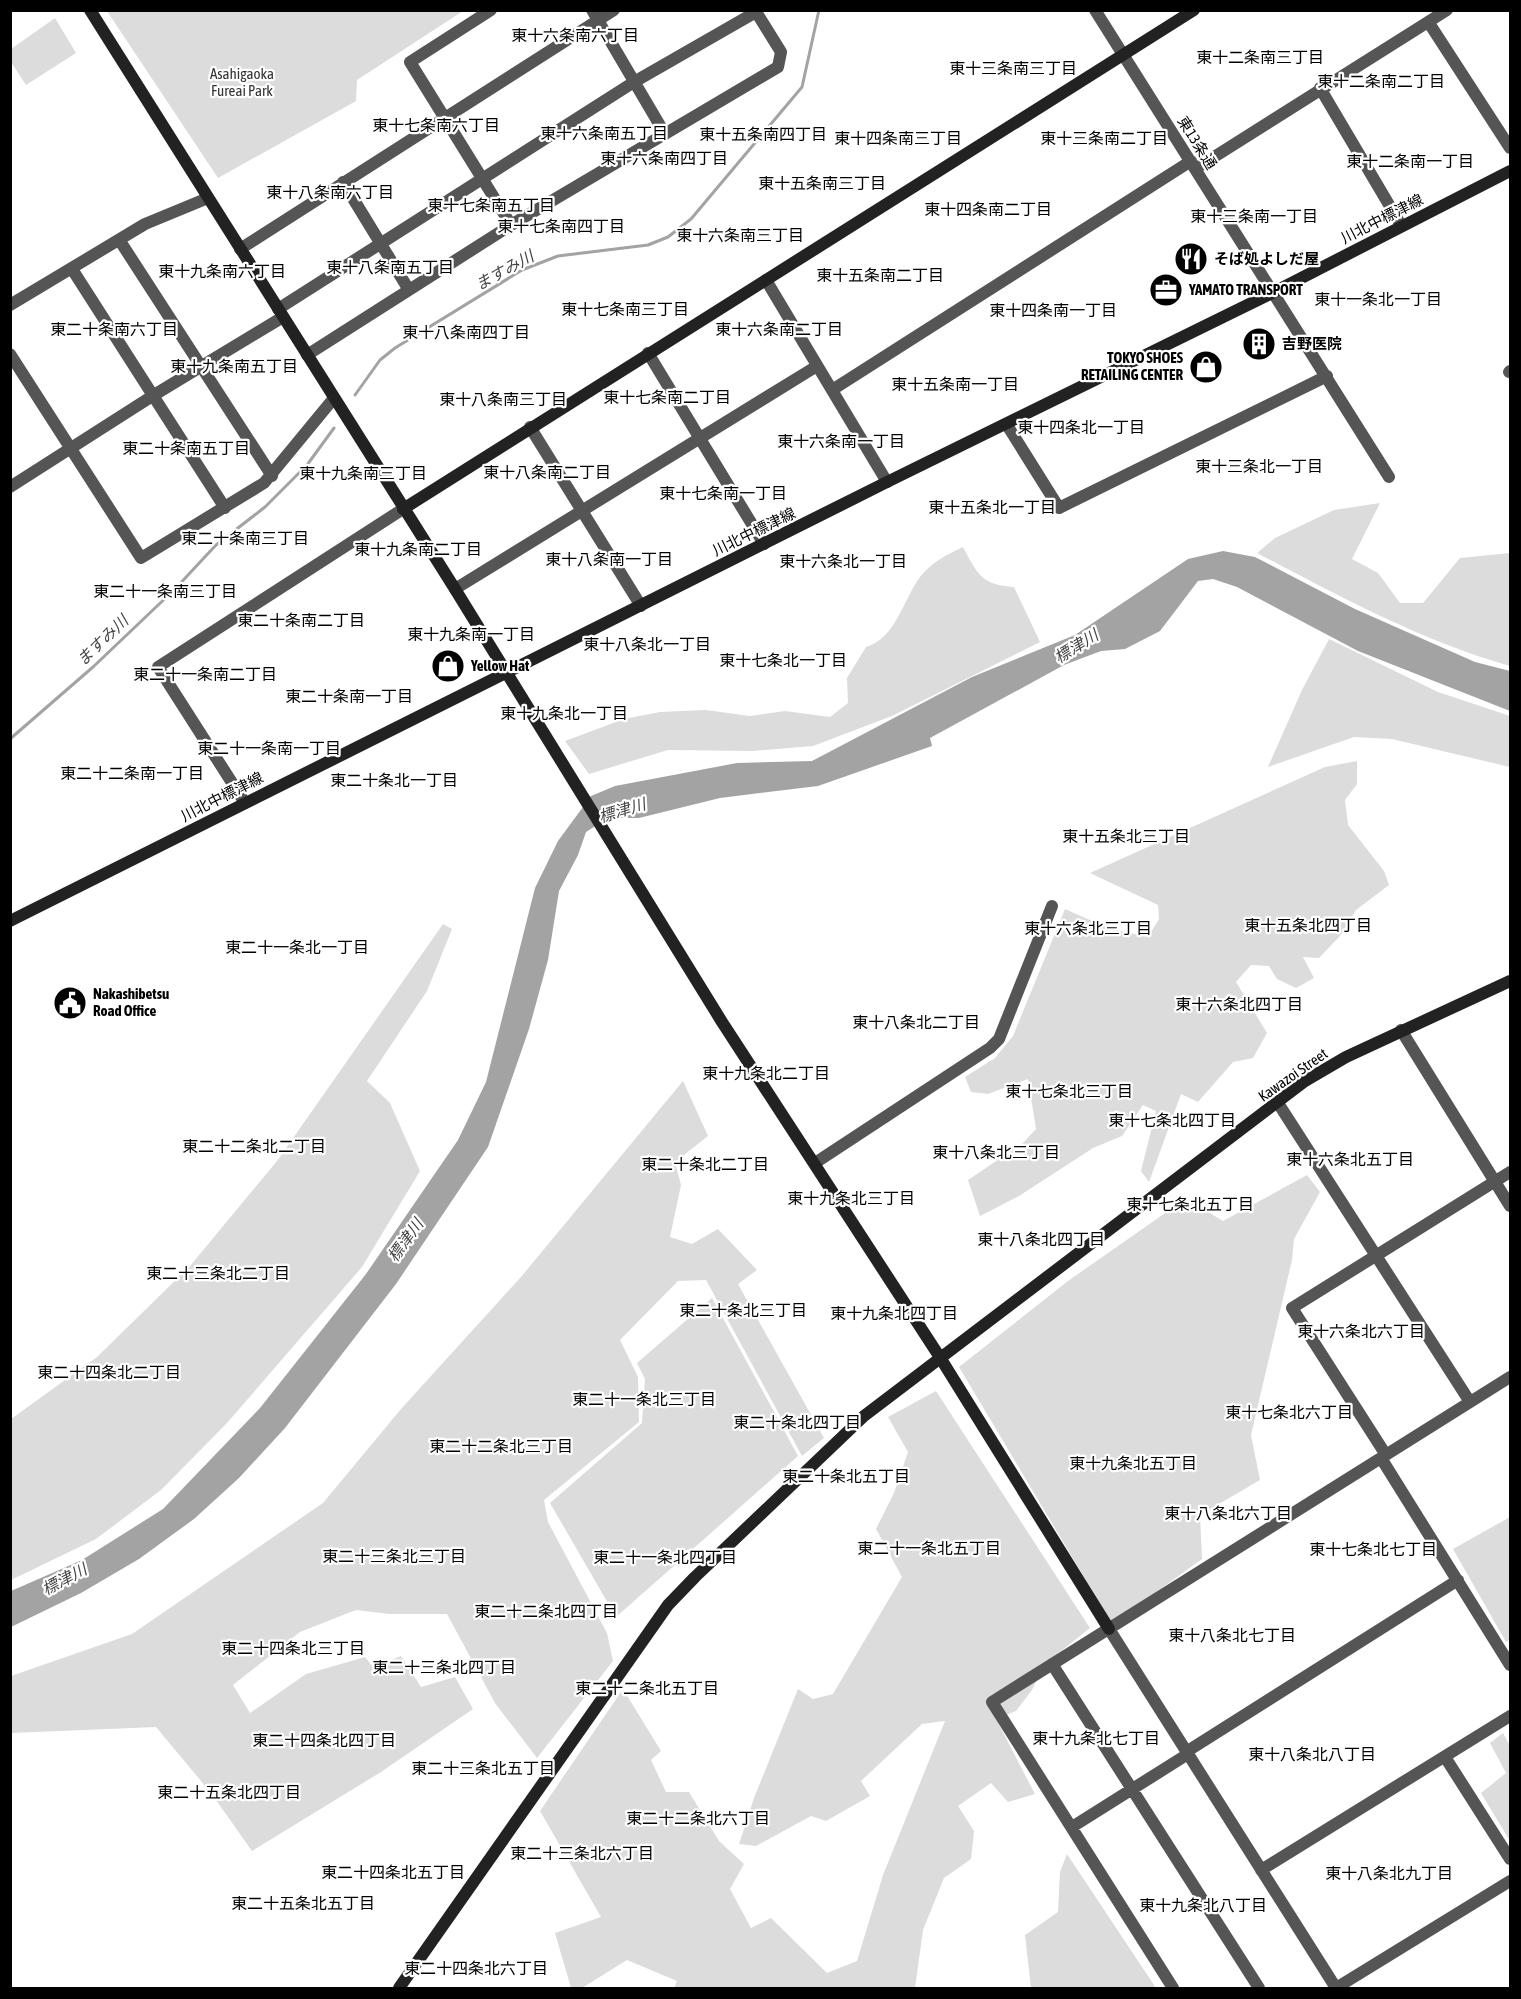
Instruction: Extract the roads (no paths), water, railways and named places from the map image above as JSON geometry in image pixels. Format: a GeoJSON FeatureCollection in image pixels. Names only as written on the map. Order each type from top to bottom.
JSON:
{"type":"FeatureCollection","features":[{"type":"Feature","properties":{"kind":"street"},"geometry":{"type":"LineString","coordinates":[[90,10],[455,589],[722,1022],[941,1359],[1336,1988],[1510,1881]]}},
{"type":"Feature","properties":{"kind":"street"},"geometry":{"type":"LineString","coordinates":[[491,10],[410,62],[510,225]]}},
{"type":"Feature","properties":{"kind":"street"},"geometry":{"type":"LineString","coordinates":[[240,249],[446,118],[595,16],[614,10]]}},
{"type":"Feature","properties":{"kind":"street","name":"東13条通"},"geometry":{"type":"LineString","coordinates":[[1095,10],[1389,477]]}},
{"type":"Feature","properties":{"kind":"street"},"geometry":{"type":"LineString","coordinates":[[245,803],[158,667],[530,427],[1194,10]]}},
{"type":"Feature","properties":{"kind":"street"},"geometry":{"type":"LineString","coordinates":[[10,488],[201,366],[483,178],[634,82],[755,11],[781,52],[778,67],[510,225],[307,355]]}},
{"type":"Feature","properties":{"kind":"street"},"geometry":{"type":"LineString","coordinates":[[832,390],[1193,165],[1446,11]]}},
{"type":"Feature","properties":{"kind":"street"},"geometry":{"type":"LineString","coordinates":[[595,16],[665,134]]}},
{"type":"Feature","properties":{"kind":"street"},"geometry":{"type":"LineString","coordinates":[[1429,23],[1510,148]]}},
{"type":"Feature","properties":{"kind":"street"},"geometry":{"type":"LineString","coordinates":[[1320,88],[1401,225]]}},
{"type":"Feature","properties":{"kind":"street","name":"川北中標津線"},"geometry":{"type":"LineString","coordinates":[[10,921],[887,482],[1272,293],[1510,171]]}},
{"type":"Feature","properties":{"kind":"street"},"geometry":{"type":"LineString","coordinates":[[343,182],[409,290]]}},
{"type":"Feature","properties":{"kind":"street"},"geometry":{"type":"LineString","coordinates":[[10,304],[145,224],[208,198]]}},
{"type":"Feature","properties":{"kind":"street"},"geometry":{"type":"LineString","coordinates":[[120,240],[272,476]]}},
{"type":"Feature","properties":{"kind":"street"},"geometry":{"type":"LineString","coordinates":[[72,268],[225,508]]}},
{"type":"Feature","properties":{"kind":"street"},"geometry":{"type":"LineString","coordinates":[[766,280],[887,482]]}},
{"type":"Feature","properties":{"kind":"street"},"geometry":{"type":"LineString","coordinates":[[648,353],[764,544]]}},
{"type":"Feature","properties":{"kind":"street"},"geometry":{"type":"LineString","coordinates":[[10,354],[141,558],[225,508],[272,476],[334,398]]}},
{"type":"Feature","properties":{"kind":"street"},"geometry":{"type":"LineString","coordinates":[[455,589],[817,366]]}},
{"type":"Feature","properties":{"kind":"street"},"geometry":{"type":"LineString","coordinates":[[1006,425],[1059,508],[1327,376]]}},
{"type":"Feature","properties":{"kind":"street"},"geometry":{"type":"LineString","coordinates":[[530,427],[641,606]]}},
{"type":"Feature","properties":{"kind":"street"},"geometry":{"type":"LineString","coordinates":[[815,1163],[990,1048],[999,1039],[1052,906]]}},
{"type":"Feature","properties":{"kind":"street","name":"Kawazoi Street"},"geometry":{"type":"LineString","coordinates":[[399,1989],[668,1605],[864,1416],[1323,1069],[1401,1030],[1510,981]]}},
{"type":"Feature","properties":{"kind":"street"},"geometry":{"type":"LineString","coordinates":[[1401,1030],[1510,1206]]}},
{"type":"Feature","properties":{"kind":"street"},"geometry":{"type":"LineString","coordinates":[[1278,1102],[1470,1402]]}},
{"type":"Feature","properties":{"kind":"street"},"geometry":{"type":"LineString","coordinates":[[1510,1172],[1292,1308],[1510,1665]]}},
{"type":"Feature","properties":{"kind":"street"},"geometry":{"type":"LineString","coordinates":[[1173,1989],[992,1702],[1510,1377]]}},
{"type":"Feature","properties":{"kind":"street"},"geometry":{"type":"LineString","coordinates":[[1072,1827],[1458,1580]]}},
{"type":"Feature","properties":{"kind":"street"},"geometry":{"type":"LineString","coordinates":[[1052,1664],[1258,1989]]}},
{"type":"Feature","properties":{"kind":"street"},"geometry":{"type":"LineString","coordinates":[[1261,1870],[1510,1716]]}},
{"type":"Feature","properties":{"kind":"street"},"geometry":{"type":"LineString","coordinates":[[1445,1757],[1510,1859]]}},
{"type":"Feature","properties":{"kind":"water","name":"標津川"},"geometry":{"type":"Polygon","coordinates":[[[1223,551],[1255,557],[1355,609],[1475,662],[1510,671],[1510,711],[1358,651],[1237,587],[1213,579],[1198,581],[1160,631],[1125,649],[1101,651],[1064,665],[930,738],[932,746],[818,786],[720,798],[639,818],[608,818],[586,832],[578,855],[559,891],[548,960],[529,1029],[488,1147],[396,1284],[285,1428],[239,1478],[194,1519],[139,1559],[81,1593],[11,1627],[11,1591],[82,1560],[163,1509],[260,1408],[366,1274],[458,1140],[486,1082],[535,888],[558,841],[591,796],[615,786],[737,763],[812,761],[972,677],[1075,635],[1188,559],[1223,551]]]}},
{"type":"Feature","properties":{"kind":"waterway","name":"ますみ川"},"geometry":{"type":"LineString","coordinates":[[355,395],[380,360],[395,348],[522,270],[558,256],[648,245],[668,237],[691,219],[802,87],[819,10]]}},
{"type":"Feature","properties":{"kind":"waterway","name":"ますみ川"},"geometry":{"type":"LineString","coordinates":[[10,739],[93,667],[175,589],[216,545],[265,507],[307,465],[334,428]]}},
{"type":"Feature","properties":{"kind":"place","name":"そば処よしだ屋"},"geometry":{"type":"Point","coordinates":[1191,259]}},
{"type":"Feature","properties":{"kind":"place","name":"YAMATO TRANSPORT"},"geometry":{"type":"Point","coordinates":[1166,290]}},
{"type":"Feature","properties":{"kind":"place","name":"吉野医院"},"geometry":{"type":"Point","coordinates":[1259,344]}},
{"type":"Feature","properties":{"kind":"place","name":"TOKYO SHOES RETAILING CENTER"},"geometry":{"type":"Point","coordinates":[1206,367]}},
{"type":"Feature","properties":{"kind":"place","name":"Yellow Hat"},"geometry":{"type":"Point","coordinates":[448,666]}},
{"type":"Feature","properties":{"kind":"place","name":"Nakashibetsu Road Office"},"geometry":{"type":"Point","coordinates":[70,1003]}},
{"type":"Feature","properties":{"kind":"district","name":"東十六条南六丁目"},"geometry":{"type":"Point","coordinates":[575,35]}},
{"type":"Feature","properties":{"kind":"district","name":"東十二条南三丁目"},"geometry":{"type":"Point","coordinates":[1260,57]}},
{"type":"Feature","properties":{"kind":"district","name":"東十三条南三丁目"},"geometry":{"type":"Point","coordinates":[1013,68]}},
{"type":"Feature","properties":{"kind":"district","name":"東十二条南二丁目"},"geometry":{"type":"Point","coordinates":[1381,81]}},
{"type":"Feature","properties":{"kind":"district","name":"東十七条南六丁目"},"geometry":{"type":"Point","coordinates":[436,125]}},
{"type":"Feature","properties":{"kind":"district","name":"東十六条南五丁目"},"geometry":{"type":"Point","coordinates":[604,133]}},
{"type":"Feature","properties":{"kind":"district","name":"東十五条南四丁目"},"geometry":{"type":"Point","coordinates":[763,134]}},
{"type":"Feature","properties":{"kind":"district","name":"東十四条南三丁目"},"geometry":{"type":"Point","coordinates":[898,138]}},
{"type":"Feature","properties":{"kind":"district","name":"東十三条南二丁目"},"geometry":{"type":"Point","coordinates":[1104,138]}},
{"type":"Feature","properties":{"kind":"district","name":"東十六条南四丁目"},"geometry":{"type":"Point","coordinates":[664,158]}},
{"type":"Feature","properties":{"kind":"district","name":"東十二条南一丁目"},"geometry":{"type":"Point","coordinates":[1410,161]}},
{"type":"Feature","properties":{"kind":"district","name":"東十五条南三丁目"},"geometry":{"type":"Point","coordinates":[822,183]}},
{"type":"Feature","properties":{"kind":"district","name":"東十八条南六丁目"},"geometry":{"type":"Point","coordinates":[330,192]}},
{"type":"Feature","properties":{"kind":"district","name":"東十七条南五丁目"},"geometry":{"type":"Point","coordinates":[491,205]}},
{"type":"Feature","properties":{"kind":"district","name":"東十四条南二丁目"},"geometry":{"type":"Point","coordinates":[988,209]}},
{"type":"Feature","properties":{"kind":"district","name":"東十三条南一丁目"},"geometry":{"type":"Point","coordinates":[1254,216]}},
{"type":"Feature","properties":{"kind":"district","name":"東十七条南四丁目"},"geometry":{"type":"Point","coordinates":[561,226]}},
{"type":"Feature","properties":{"kind":"district","name":"東十六条南三丁目"},"geometry":{"type":"Point","coordinates":[740,235]}},
{"type":"Feature","properties":{"kind":"district","name":"東十八条南五丁目"},"geometry":{"type":"Point","coordinates":[390,267]}},
{"type":"Feature","properties":{"kind":"district","name":"東十九条南六丁目"},"geometry":{"type":"Point","coordinates":[222,271]}},
{"type":"Feature","properties":{"kind":"district","name":"東十五条南二丁目"},"geometry":{"type":"Point","coordinates":[880,275]}},
{"type":"Feature","properties":{"kind":"district","name":"東十一条北一丁目"},"geometry":{"type":"Point","coordinates":[1378,299]}},
{"type":"Feature","properties":{"kind":"district","name":"東十七条南三丁目"},"geometry":{"type":"Point","coordinates":[625,309]}},
{"type":"Feature","properties":{"kind":"district","name":"東十四条南一丁目"},"geometry":{"type":"Point","coordinates":[1053,310]}},
{"type":"Feature","properties":{"kind":"district","name":"東二十条南六丁目"},"geometry":{"type":"Point","coordinates":[114,329]}},
{"type":"Feature","properties":{"kind":"district","name":"東十六条南二丁目"},"geometry":{"type":"Point","coordinates":[779,329]}},
{"type":"Feature","properties":{"kind":"district","name":"東十八条南四丁目"},"geometry":{"type":"Point","coordinates":[466,332]}},
{"type":"Feature","properties":{"kind":"district","name":"東十九条南五丁目"},"geometry":{"type":"Point","coordinates":[234,366]}},
{"type":"Feature","properties":{"kind":"district","name":"東十五条南一丁目"},"geometry":{"type":"Point","coordinates":[955,384]}},
{"type":"Feature","properties":{"kind":"district","name":"東十七条南二丁目"},"geometry":{"type":"Point","coordinates":[667,397]}},
{"type":"Feature","properties":{"kind":"district","name":"東十八条南三丁目"},"geometry":{"type":"Point","coordinates":[503,399]}},
{"type":"Feature","properties":{"kind":"district","name":"東十四条北一丁目"},"geometry":{"type":"Point","coordinates":[1081,427]}},
{"type":"Feature","properties":{"kind":"district","name":"東十六条南一丁目"},"geometry":{"type":"Point","coordinates":[841,441]}},
{"type":"Feature","properties":{"kind":"district","name":"東二十条南五丁目"},"geometry":{"type":"Point","coordinates":[186,448]}},
{"type":"Feature","properties":{"kind":"district","name":"東十三条北一丁目"},"geometry":{"type":"Point","coordinates":[1259,466]}},
{"type":"Feature","properties":{"kind":"district","name":"東十八条南二丁目"},"geometry":{"type":"Point","coordinates":[547,472]}},
{"type":"Feature","properties":{"kind":"district","name":"東十九条南三丁目"},"geometry":{"type":"Point","coordinates":[363,473]}},
{"type":"Feature","properties":{"kind":"district","name":"東十七条南一丁目"},"geometry":{"type":"Point","coordinates":[723,493]}},
{"type":"Feature","properties":{"kind":"district","name":"東十五条北一丁目"},"geometry":{"type":"Point","coordinates":[992,507]}},
{"type":"Feature","properties":{"kind":"district","name":"東二十条南三丁目"},"geometry":{"type":"Point","coordinates":[245,538]}},
{"type":"Feature","properties":{"kind":"district","name":"東十九条南二丁目"},"geometry":{"type":"Point","coordinates":[418,549]}},
{"type":"Feature","properties":{"kind":"district","name":"東十八条南一丁目"},"geometry":{"type":"Point","coordinates":[609,559]}},
{"type":"Feature","properties":{"kind":"district","name":"東十六条北一丁目"},"geometry":{"type":"Point","coordinates":[843,561]}},
{"type":"Feature","properties":{"kind":"district","name":"東二十一条南三丁目"},"geometry":{"type":"Point","coordinates":[165,591]}},
{"type":"Feature","properties":{"kind":"district","name":"東二十条南二丁目"},"geometry":{"type":"Point","coordinates":[301,620]}},
{"type":"Feature","properties":{"kind":"district","name":"東十九条南一丁目"},"geometry":{"type":"Point","coordinates":[471,634]}},
{"type":"Feature","properties":{"kind":"district","name":"東十八条北一丁目"},"geometry":{"type":"Point","coordinates":[647,644]}},
{"type":"Feature","properties":{"kind":"district","name":"東十七条北一丁目"},"geometry":{"type":"Point","coordinates":[783,660]}},
{"type":"Feature","properties":{"kind":"district","name":"東二十一条南二丁目"},"geometry":{"type":"Point","coordinates":[205,674]}},
{"type":"Feature","properties":{"kind":"district","name":"東二十条南一丁目"},"geometry":{"type":"Point","coordinates":[349,696]}},
{"type":"Feature","properties":{"kind":"district","name":"東十九条北一丁目"},"geometry":{"type":"Point","coordinates":[564,713]}},
{"type":"Feature","properties":{"kind":"district","name":"東二十一条南一丁目"},"geometry":{"type":"Point","coordinates":[269,748]}},
{"type":"Feature","properties":{"kind":"district","name":"東二十二条南一丁目"},"geometry":{"type":"Point","coordinates":[132,773]}},
{"type":"Feature","properties":{"kind":"district","name":"東二十条北一丁目"},"geometry":{"type":"Point","coordinates":[394,780]}},
{"type":"Feature","properties":{"kind":"district","name":"東十五条北三丁目"},"geometry":{"type":"Point","coordinates":[1126,836]}},
{"type":"Feature","properties":{"kind":"district","name":"東十五条北四丁目"},"geometry":{"type":"Point","coordinates":[1308,925]}},
{"type":"Feature","properties":{"kind":"district","name":"東十六条北三丁目"},"geometry":{"type":"Point","coordinates":[1088,928]}},
{"type":"Feature","properties":{"kind":"district","name":"東二十一条北一丁目"},"geometry":{"type":"Point","coordinates":[297,947]}},
{"type":"Feature","properties":{"kind":"district","name":"東十六条北四丁目"},"geometry":{"type":"Point","coordinates":[1239,1004]}},
{"type":"Feature","properties":{"kind":"district","name":"東十八条北二丁目"},"geometry":{"type":"Point","coordinates":[916,1022]}},
{"type":"Feature","properties":{"kind":"district","name":"東十九条北二丁目"},"geometry":{"type":"Point","coordinates":[766,1073]}},
{"type":"Feature","properties":{"kind":"district","name":"東十七条北三丁目"},"geometry":{"type":"Point","coordinates":[1069,1091]}},
{"type":"Feature","properties":{"kind":"district","name":"東十七条北四丁目"},"geometry":{"type":"Point","coordinates":[1172,1120]}},
{"type":"Feature","properties":{"kind":"district","name":"東二十二条北二丁目"},"geometry":{"type":"Point","coordinates":[254,1146]}},
{"type":"Feature","properties":{"kind":"district","name":"東十八条北三丁目"},"geometry":{"type":"Point","coordinates":[996,1152]}},
{"type":"Feature","properties":{"kind":"district","name":"東十六条北五丁目"},"geometry":{"type":"Point","coordinates":[1350,1159]}},
{"type":"Feature","properties":{"kind":"district","name":"東二十条北二丁目"},"geometry":{"type":"Point","coordinates":[705,1164]}},
{"type":"Feature","properties":{"kind":"district","name":"東十九条北三丁目"},"geometry":{"type":"Point","coordinates":[851,1198]}},
{"type":"Feature","properties":{"kind":"district","name":"東十七条北五丁目"},"geometry":{"type":"Point","coordinates":[1190,1204]}},
{"type":"Feature","properties":{"kind":"district","name":"東十八条北四丁目"},"geometry":{"type":"Point","coordinates":[1041,1239]}},
{"type":"Feature","properties":{"kind":"district","name":"東二十三条北二丁目"},"geometry":{"type":"Point","coordinates":[218,1273]}},
{"type":"Feature","properties":{"kind":"district","name":"東二十条北三丁目"},"geometry":{"type":"Point","coordinates":[743,1310]}},
{"type":"Feature","properties":{"kind":"district","name":"東十九条北四丁目"},"geometry":{"type":"Point","coordinates":[894,1313]}},
{"type":"Feature","properties":{"kind":"district","name":"東十六条北六丁目"},"geometry":{"type":"Point","coordinates":[1361,1331]}},
{"type":"Feature","properties":{"kind":"district","name":"東二十四条北二丁目"},"geometry":{"type":"Point","coordinates":[109,1372]}},
{"type":"Feature","properties":{"kind":"district","name":"東二十一条北三丁目"},"geometry":{"type":"Point","coordinates":[644,1399]}},
{"type":"Feature","properties":{"kind":"district","name":"東十七条北六丁目"},"geometry":{"type":"Point","coordinates":[1289,1412]}},
{"type":"Feature","properties":{"kind":"district","name":"東二十条北四丁目"},"geometry":{"type":"Point","coordinates":[797,1422]}},
{"type":"Feature","properties":{"kind":"district","name":"東二十二条北三丁目"},"geometry":{"type":"Point","coordinates":[501,1446]}},
{"type":"Feature","properties":{"kind":"district","name":"東十九条北五丁目"},"geometry":{"type":"Point","coordinates":[1133,1463]}},
{"type":"Feature","properties":{"kind":"district","name":"東二十条北五丁目"},"geometry":{"type":"Point","coordinates":[846,1476]}},
{"type":"Feature","properties":{"kind":"district","name":"東十八条北六丁目"},"geometry":{"type":"Point","coordinates":[1228,1513]}},
{"type":"Feature","properties":{"kind":"district","name":"東二十一条北五丁目"},"geometry":{"type":"Point","coordinates":[929,1548]}},
{"type":"Feature","properties":{"kind":"district","name":"東十七条北七丁目"},"geometry":{"type":"Point","coordinates":[1373,1549]}},
{"type":"Feature","properties":{"kind":"district","name":"東二十三条北三丁目"},"geometry":{"type":"Point","coordinates":[394,1556]}},
{"type":"Feature","properties":{"kind":"district","name":"東二十一条北四丁目"},"geometry":{"type":"Point","coordinates":[665,1557]}},
{"type":"Feature","properties":{"kind":"district","name":"東二十二条北四丁目"},"geometry":{"type":"Point","coordinates":[546,1611]}},
{"type":"Feature","properties":{"kind":"district","name":"東十八条北七丁目"},"geometry":{"type":"Point","coordinates":[1232,1635]}},
{"type":"Feature","properties":{"kind":"district","name":"東二十四条北三丁目"},"geometry":{"type":"Point","coordinates":[293,1648]}},
{"type":"Feature","properties":{"kind":"district","name":"東二十三条北四丁目"},"geometry":{"type":"Point","coordinates":[444,1667]}},
{"type":"Feature","properties":{"kind":"district","name":"東二十二条北五丁目"},"geometry":{"type":"Point","coordinates":[647,1688]}},
{"type":"Feature","properties":{"kind":"district","name":"東十九条北七丁目"},"geometry":{"type":"Point","coordinates":[1096,1738]}},
{"type":"Feature","properties":{"kind":"district","name":"東二十四条北四丁目"},"geometry":{"type":"Point","coordinates":[324,1740]}},
{"type":"Feature","properties":{"kind":"district","name":"東十八条北八丁目"},"geometry":{"type":"Point","coordinates":[1312,1754]}},
{"type":"Feature","properties":{"kind":"district","name":"東二十三条北五丁目"},"geometry":{"type":"Point","coordinates":[483,1768]}},
{"type":"Feature","properties":{"kind":"district","name":"東二十五条北四丁目"},"geometry":{"type":"Point","coordinates":[229,1792]}},
{"type":"Feature","properties":{"kind":"district","name":"東二十二条北六丁目"},"geometry":{"type":"Point","coordinates":[698,1818]}},
{"type":"Feature","properties":{"kind":"district","name":"東二十三条北六丁目"},"geometry":{"type":"Point","coordinates":[582,1853]}},
{"type":"Feature","properties":{"kind":"district","name":"東二十四条北五丁目"},"geometry":{"type":"Point","coordinates":[393,1872]}},
{"type":"Feature","properties":{"kind":"district","name":"東十八条北九丁目"},"geometry":{"type":"Point","coordinates":[1389,1873]}},
{"type":"Feature","properties":{"kind":"district","name":"東二十五条北五丁目"},"geometry":{"type":"Point","coordinates":[303,1903]}},
{"type":"Feature","properties":{"kind":"district","name":"東十九条北八丁目"},"geometry":{"type":"Point","coordinates":[1203,1905]}},
{"type":"Feature","properties":{"kind":"district","name":"東二十四条北六丁目"},"geometry":{"type":"Point","coordinates":[476,1968]}},
{"type":"Feature","properties":{"kind":"park label","name":"Asahigaoka Fureai Park"},"geometry":{"type":"Point","coordinates":[242,82]}}]}
